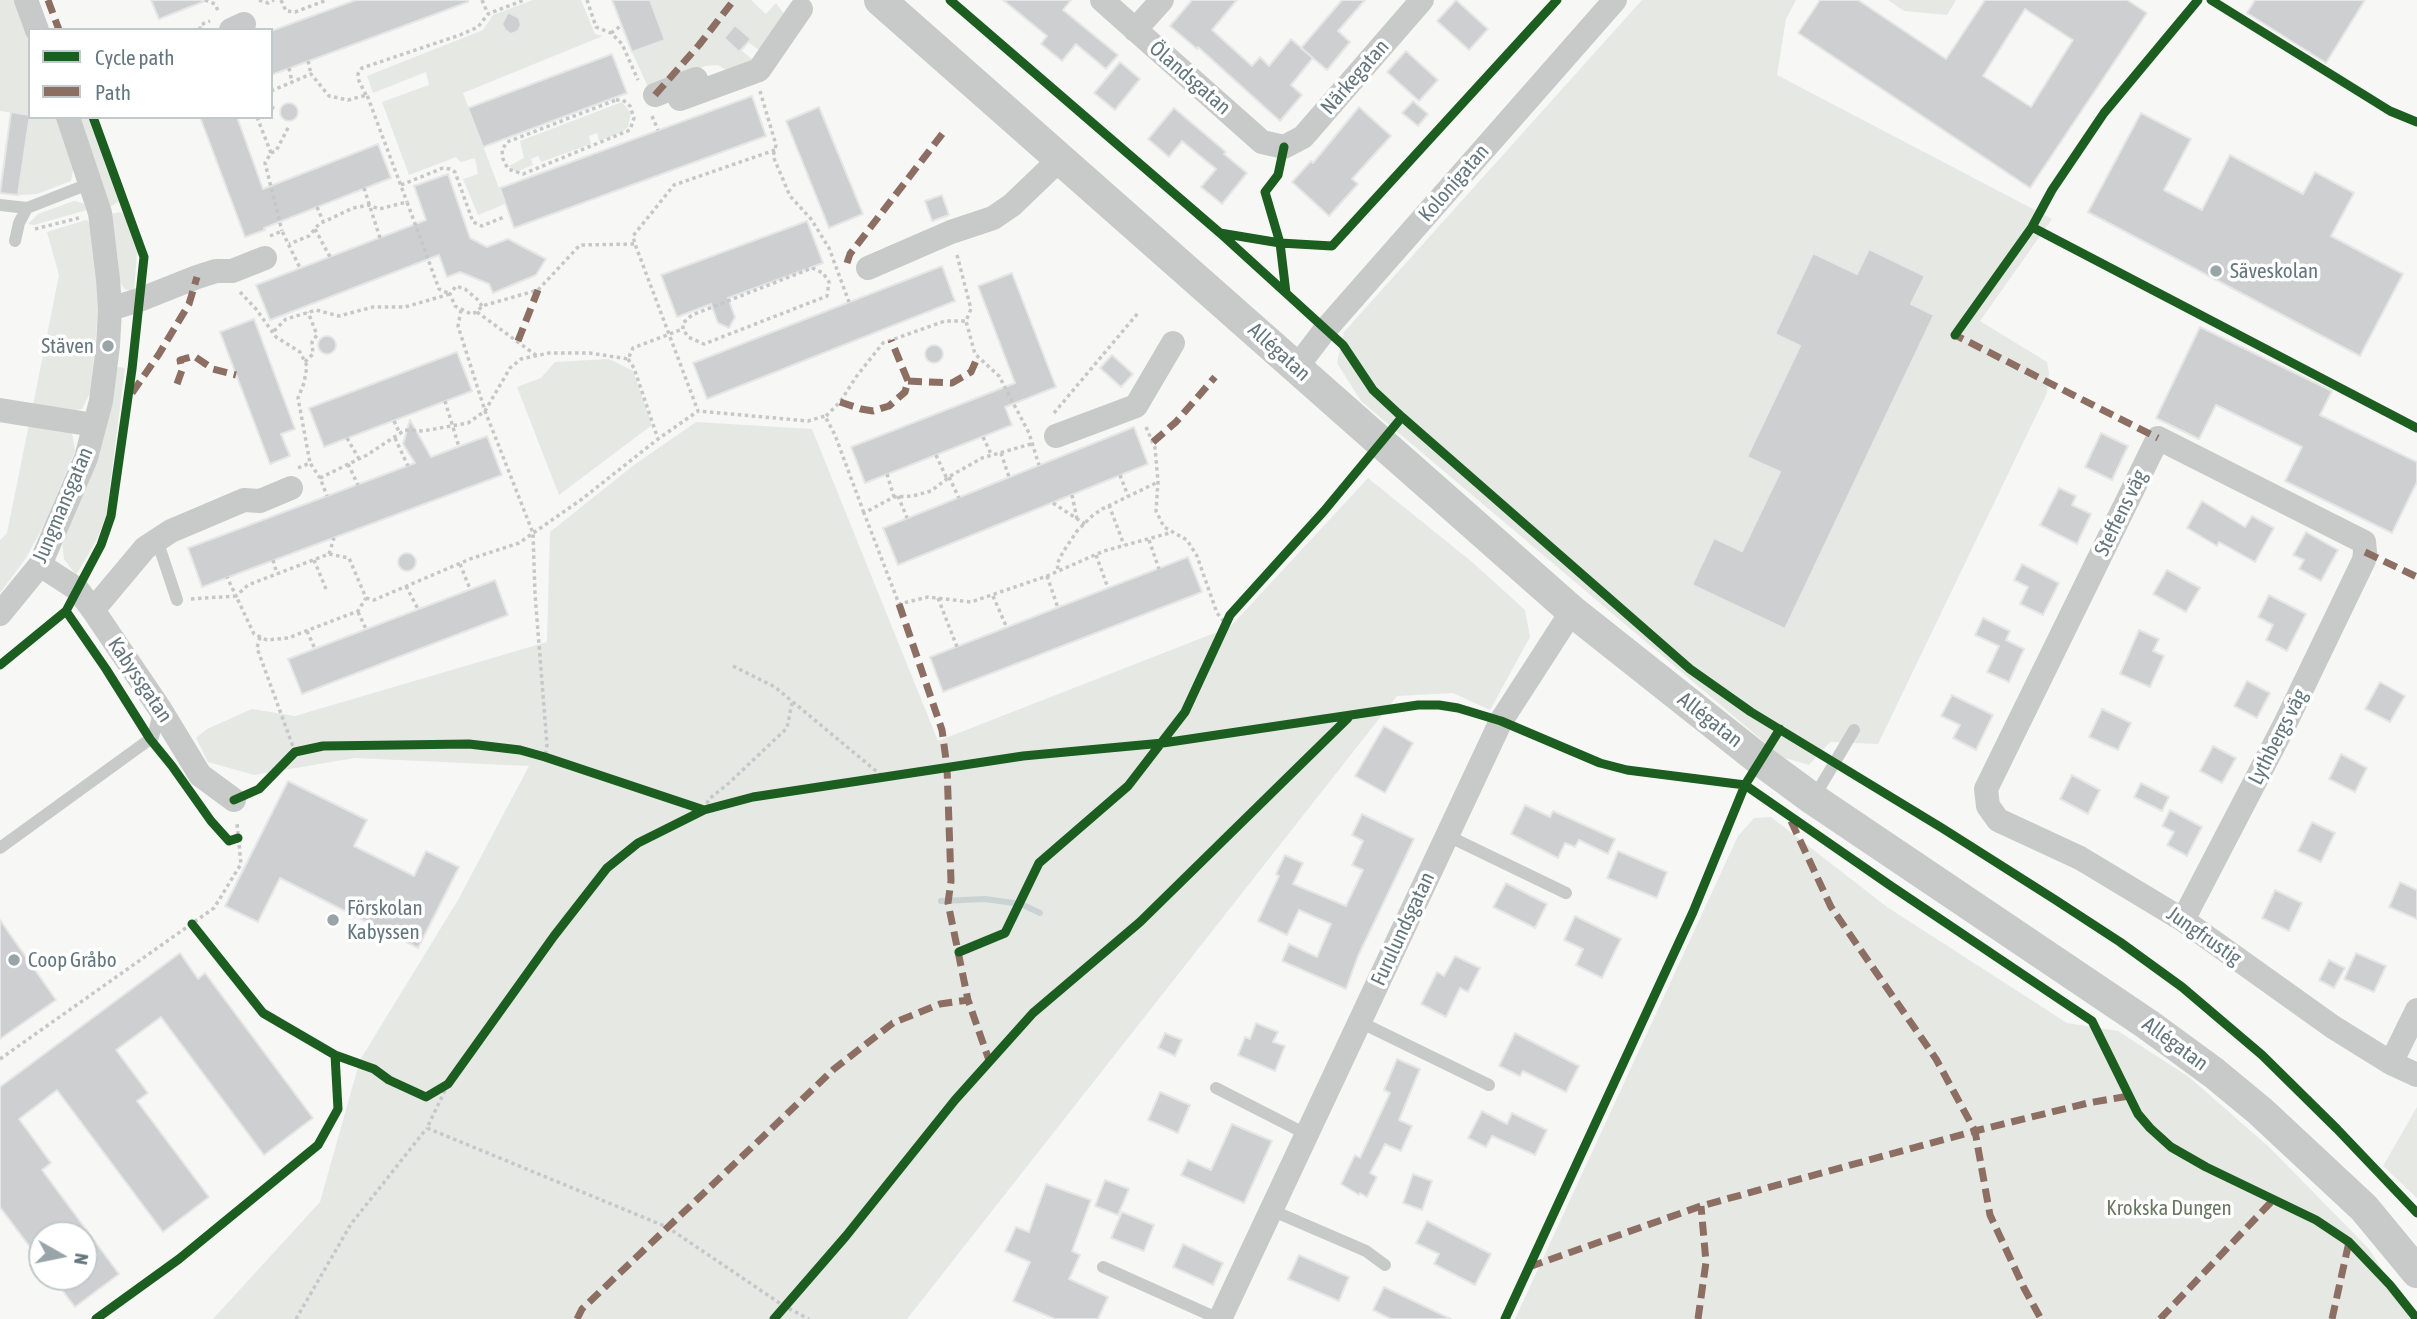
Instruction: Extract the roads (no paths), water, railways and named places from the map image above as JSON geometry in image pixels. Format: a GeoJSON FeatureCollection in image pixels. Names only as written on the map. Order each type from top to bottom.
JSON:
{"type":"FeatureCollection","features":[{"type":"Feature","properties":{"kind":"street"},"geometry":{"type":"LineString","coordinates":[[26,0],[36,28]]}},
{"type":"Feature","properties":{"kind":"street","name":"Allégatan"},"geometry":{"type":"LineString","coordinates":[[880,0],[1572,611],[1813,799],[2147,1024],[2214,1073],[2260,1111],[2364,1208],[2417,1272]]}},
{"type":"Feature","properties":{"kind":"street","name":"Ölandsgatan"},"geometry":{"type":"LineString","coordinates":[[1102,0],[1262,142],[1284,147]]}},
{"type":"Feature","properties":{"kind":"street"},"geometry":{"type":"LineString","coordinates":[[1135,30],[1162,0]]}},
{"type":"Feature","properties":{"kind":"street","name":"Närkegatan"},"geometry":{"type":"LineString","coordinates":[[1284,147],[1303,137],[1422,0]]}},
{"type":"Feature","properties":{"kind":"street","name":"Kolonigatan"},"geometry":{"type":"LineString","coordinates":[[1296,368],[1325,330],[1615,0]]}},
{"type":"Feature","properties":{"kind":"street"},"geometry":{"type":"LineString","coordinates":[[680,99],[759,71],[801,9]]}},
{"type":"Feature","properties":{"kind":"street"},"geometry":{"type":"LineString","coordinates":[[649,99],[710,74],[725,83]]}},
{"type":"Feature","properties":{"kind":"street","name":"Jungmansgatan"},"geometry":{"type":"LineString","coordinates":[[0,614],[40,565],[86,458],[101,401],[110,309],[100,213],[69,119]]}},
{"type":"Feature","properties":{"kind":"street"},"geometry":{"type":"LineString","coordinates":[[855,268],[918,249],[951,232],[993,218],[1012,205],[1060,159]]}},
{"type":"Feature","properties":{"kind":"street"},"geometry":{"type":"LineString","coordinates":[[110,309],[216,271],[232,271],[265,258]]}},
{"type":"Feature","properties":{"kind":"street"},"geometry":{"type":"LineString","coordinates":[[1044,436],[1136,406],[1173,343]]}},
{"type":"Feature","properties":{"kind":"street","name":"Jungmansgatan"},"geometry":{"type":"LineString","coordinates":[[0,410],[94,425]]}},
{"type":"Feature","properties":{"kind":"street","name":"Steffens väg"},"geometry":{"type":"LineString","coordinates":[[1988,806],[1986,789],[2158,438],[2364,542],[2365,552]]}},
{"type":"Feature","properties":{"kind":"street"},"geometry":{"type":"LineString","coordinates":[[93,610],[145,548],[171,531],[244,500],[260,500],[291,488]]}},
{"type":"Feature","properties":{"kind":"street","name":"Lythbergs väg"},"geometry":{"type":"LineString","coordinates":[[2183,920],[2284,726],[2365,552]]}},
{"type":"Feature","properties":{"kind":"street","name":"Kabyssgatan"},"geometry":{"type":"LineString","coordinates":[[40,565],[76,589],[160,709],[200,775],[234,800]]}},
{"type":"Feature","properties":{"kind":"street","name":"Furulundsgatan"},"geometry":{"type":"LineString","coordinates":[[1220,1319],[1501,722],[1572,611]]}},
{"type":"Feature","properties":{"kind":"street","name":"Jungfrustig"},"geometry":{"type":"LineString","coordinates":[[1988,806],[1998,820],[2080,858],[2183,920],[2333,1027],[2391,1063],[2417,1075]]}},
{"type":"Feature","properties":{"kind":"street"},"geometry":{"type":"LineString","coordinates":[[2391,1063],[2417,1010]]}},
{"type":"Feature","properties":{"kind":"lane"},"geometry":{"type":"LineString","coordinates":[[0,205],[27,208],[91,183]]}},
{"type":"Feature","properties":{"kind":"lane"},"geometry":{"type":"LineString","coordinates":[[15,241],[19,223],[27,208]]}},
{"type":"Feature","properties":{"kind":"lane"},"geometry":{"type":"LineString","coordinates":[[157,540],[177,600]]}},
{"type":"Feature","properties":{"kind":"lane"},"geometry":{"type":"LineString","coordinates":[[0,848],[153,737],[160,709]]}},
{"type":"Feature","properties":{"kind":"lane"},"geometry":{"type":"LineString","coordinates":[[1813,799],[1854,730]]}},
{"type":"Feature","properties":{"kind":"lane"},"geometry":{"type":"LineString","coordinates":[[1446,835],[1566,893]]}},
{"type":"Feature","properties":{"kind":"lane"},"geometry":{"type":"LineString","coordinates":[[1360,1022],[1489,1085]]}},
{"type":"Feature","properties":{"kind":"lane"},"geometry":{"type":"LineString","coordinates":[[1216,1088],[1306,1134]]}},
{"type":"Feature","properties":{"kind":"lane"},"geometry":{"type":"LineString","coordinates":[[1271,1210],[1366,1251],[1385,1265]]}},
{"type":"Feature","properties":{"kind":"lane","name":"Furulundsgatan"},"geometry":{"type":"LineString","coordinates":[[1103,1267],[1220,1319]]}},
{"type":"Feature","properties":{"kind":"waterway"},"geometry":{"type":"LineString","coordinates":[[941,901],[985,899],[1021,904],[1040,913]]}},
{"type":"Feature","properties":{"kind":"place","name":"Säveskolan"},"geometry":{"type":"Point","coordinates":[2216,271]}},
{"type":"Feature","properties":{"kind":"place","name":"Stäven"},"geometry":{"type":"Point","coordinates":[108,346]}},
{"type":"Feature","properties":{"kind":"place","name":"Förskolan Kabyssen"},"geometry":{"type":"Point","coordinates":[333,920]}},
{"type":"Feature","properties":{"kind":"place","name":"Coop Gråbo"},"geometry":{"type":"Point","coordinates":[14,960]}},
{"type":"Feature","properties":{"kind":"park label","name":"Krokska Dungen"},"geometry":{"type":"Point","coordinates":[2169,1208]}}]}
